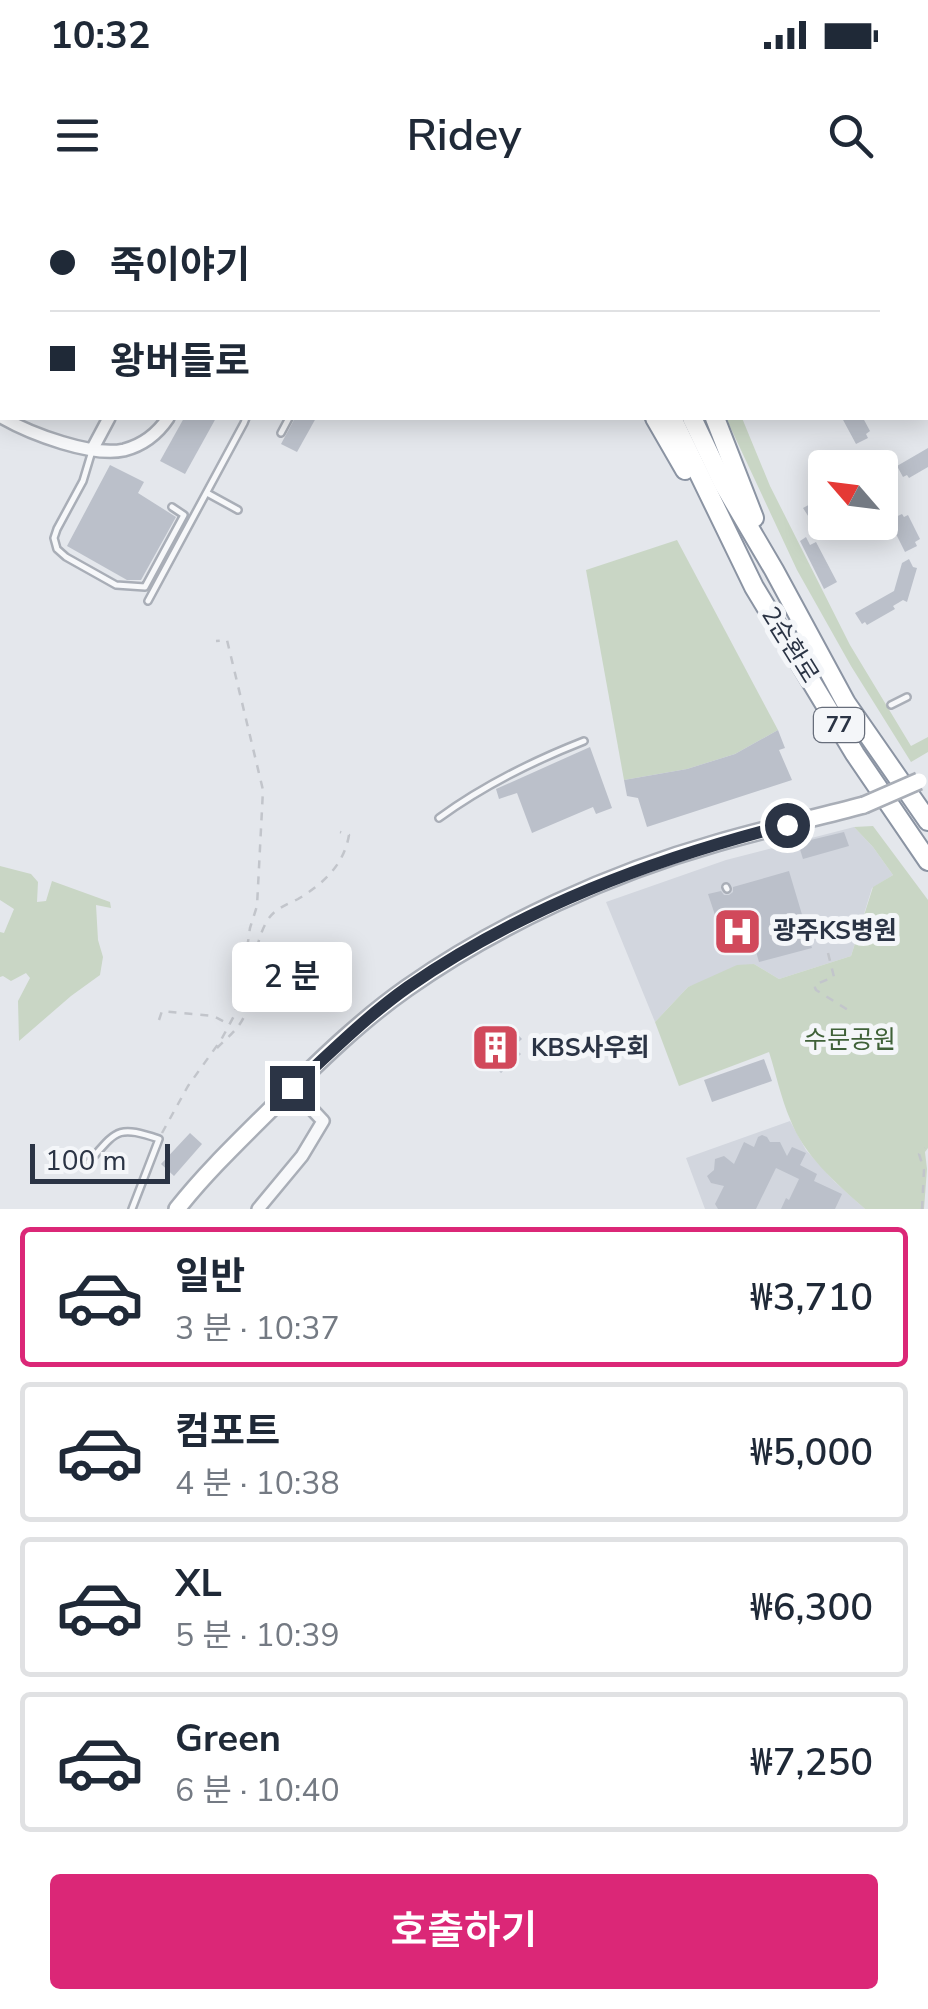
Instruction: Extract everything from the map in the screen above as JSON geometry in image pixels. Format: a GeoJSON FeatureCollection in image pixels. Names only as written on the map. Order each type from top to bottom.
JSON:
{"type":"FeatureCollection","features":[{"type":"Feature","properties":{"kind":"highway"},"geometry":{"type":"LineString","coordinates":[[656,420],[754,587]]}},
{"type":"Feature","properties":{"kind":"highway","name":"2순환로"},"geometry":{"type":"LineString","coordinates":[[673,420],[754,587],[855,754],[928,861]]}},
{"type":"Feature","properties":{"kind":"highway","name":"2순환로"},"geometry":{"type":"LineString","coordinates":[[693,420],[724,485],[846,703],[928,821]]}},
{"type":"Feature","properties":{"kind":"highway"},"geometry":{"type":"LineString","coordinates":[[716,420],[774,570]]}},
{"type":"Feature","properties":{"kind":"main road"},"geometry":{"type":"LineString","coordinates":[[177,1209],[227,1152],[352,1032],[407,988],[470,949],[569,898],[664,860],[864,805],[924,779]]}},
{"type":"Feature","properties":{"kind":"street"},"geometry":{"type":"LineString","coordinates":[[8,420],[54,440],[114,451],[128,449],[153,436],[166,420]]}},
{"type":"Feature","properties":{"kind":"street"},"geometry":{"type":"LineString","coordinates":[[28,430],[34,420]]}},
{"type":"Feature","properties":{"kind":"street"},"geometry":{"type":"LineString","coordinates":[[92,448],[108,420]]}},
{"type":"Feature","properties":{"kind":"street"},"geometry":{"type":"LineString","coordinates":[[258,1209],[302,1156],[322,1121],[292,1088]]}},
{"type":"Feature","properties":{"kind":"lane"},"geometry":{"type":"LineString","coordinates":[[148,601],[245,420]]}},
{"type":"Feature","properties":{"kind":"lane"},"geometry":{"type":"LineString","coordinates":[[281,432],[288,420]]}},
{"type":"Feature","properties":{"kind":"lane"},"geometry":{"type":"LineString","coordinates":[[92,448],[83,480],[56,529],[57,550],[66,557],[116,585],[146,587],[184,515],[172,507]]}},
{"type":"Feature","properties":{"kind":"lane"},"geometry":{"type":"LineString","coordinates":[[206,493],[238,510]]}},
{"type":"Feature","properties":{"kind":"lane"},"geometry":{"type":"LineString","coordinates":[[891,705],[907,697]]}},
{"type":"Feature","properties":{"kind":"lane"},"geometry":{"type":"LineString","coordinates":[[438,818],[524,768],[584,741]]}},
{"type":"Feature","properties":{"kind":"lane"},"geometry":{"type":"LineString","coordinates":[[89,1162],[112,1136],[130,1129],[159,1139],[132,1209]]}},
{"type":"Feature","properties":{"kind":"path"},"geometry":{"type":"LineString","coordinates":[[159,1139],[230,1024],[257,906],[263,790],[228,630]]}},
{"type":"Feature","properties":{"kind":"path"},"geometry":{"type":"LineString","coordinates":[[216,641],[228,640]]}},
{"type":"Feature","properties":{"kind":"path"},"geometry":{"type":"LineString","coordinates":[[205,1062],[246,1012],[256,951],[268,919],[276,910],[323,883],[334,871],[349,835],[340,832]]}},
{"type":"Feature","properties":{"kind":"path"},"geometry":{"type":"LineString","coordinates":[[828,953],[834,977],[814,984],[816,990],[848,1010]]}},
{"type":"Feature","properties":{"kind":"path"},"geometry":{"type":"LineString","coordinates":[[159,1020],[162,1011],[213,1016],[230,1024]]}},
{"type":"Feature","properties":{"kind":"path"},"geometry":{"type":"LineString","coordinates":[[922,1209],[924,1170],[918,1154],[925,1148]]}},
{"type":"Feature","properties":{"kind":"shaded area","name":"광주KS병원"},"geometry":{"type":"Polygon","coordinates":[[[854,827],[893,875],[872,888],[851,956],[779,979],[754,964],[688,987],[655,1022],[606,902],[726,860],[854,827]]]}},
{"type":"Feature","properties":{"kind":"shaded area"},"geometry":{"type":"Polygon","coordinates":[[[790,1121],[806,1150],[865,1209],[705,1209],[686,1158],[790,1121]]]}},
{"type":"Feature","properties":{"kind":"green space"},"geometry":{"type":"Polygon","coordinates":[[[727,420],[743,420],[770,486],[850,645],[911,746],[928,737],[928,752],[911,762],[797,570],[727,420]]]}},
{"type":"Feature","properties":{"kind":"green space"},"geometry":{"type":"Polygon","coordinates":[[[677,540],[778,730],[735,754],[687,769],[624,780],[586,570],[677,540]]]}},
{"type":"Feature","properties":{"kind":"green space","name":"수문공원"},"geometry":{"type":"Polygon","coordinates":[[[873,826],[928,900],[928,1148],[924,1209],[865,1209],[832,1179],[796,1132],[769,1052],[679,1086],[655,1022],[688,987],[737,965],[754,964],[779,979],[851,956],[873,887],[893,875],[854,827],[873,826]]]}},
{"type":"Feature","properties":{"kind":"green space"},"geometry":{"type":"Polygon","coordinates":[[[0,866],[31,874],[38,882],[37,902],[46,901],[52,881],[110,902],[111,908],[96,905],[103,957],[100,975],[19,1041],[18,1001],[30,978],[26,973],[11,981],[0,977],[0,932],[4,933],[14,909],[0,900],[0,866]]]}},
{"type":"Feature","properties":{"kind":"building"},"geometry":{"type":"Polygon","coordinates":[[[183,420],[215,420],[185,474],[160,461],[183,420]]]}},
{"type":"Feature","properties":{"kind":"building"},"geometry":{"type":"Polygon","coordinates":[[[294,420],[315,420],[297,452],[281,444],[294,420]]]}},
{"type":"Feature","properties":{"kind":"building"},"geometry":{"type":"Polygon","coordinates":[[[843,420],[864,420],[870,431],[866,434],[868,438],[856,444],[843,420]]]}},
{"type":"Feature","properties":{"kind":"building"},"geometry":{"type":"Polygon","coordinates":[[[928,448],[928,467],[909,478],[903,477],[898,465],[928,448]]]}},
{"type":"Feature","properties":{"kind":"building"},"geometry":{"type":"Polygon","coordinates":[[[110,465],[144,482],[138,493],[176,517],[141,580],[127,580],[67,546],[110,465]]]}},
{"type":"Feature","properties":{"kind":"building"},"geometry":{"type":"Polygon","coordinates":[[[908,515],[920,539],[915,542],[917,546],[905,552],[898,538],[898,516],[908,515]]]}},
{"type":"Feature","properties":{"kind":"building"},"geometry":{"type":"Polygon","coordinates":[[[806,537],[810,545],[816,542],[837,582],[824,589],[800,541],[806,537]]]}},
{"type":"Feature","properties":{"kind":"building"},"geometry":{"type":"Polygon","coordinates":[[[909,559],[917,568],[907,602],[903,600],[893,606],[895,609],[862,624],[855,613],[894,591],[902,563],[909,559]]]}},
{"type":"Feature","properties":{"kind":"building"},"geometry":{"type":"Polygon","coordinates":[[[778,730],[785,748],[779,750],[792,780],[647,827],[638,798],[627,796],[624,780],[687,769],[735,754],[778,730]]]}},
{"type":"Feature","properties":{"kind":"building"},"geometry":{"type":"Polygon","coordinates":[[[590,747],[612,808],[596,814],[593,807],[532,833],[517,793],[499,799],[496,789],[590,747]]]}},
{"type":"Feature","properties":{"kind":"building"},"geometry":{"type":"Polygon","coordinates":[[[844,832],[849,846],[803,859],[798,843],[844,832]]]}},
{"type":"Feature","properties":{"kind":"building"},"geometry":{"type":"Polygon","coordinates":[[[789,871],[812,948],[759,962],[751,934],[724,942],[708,894],[721,891],[729,895],[733,887],[789,871]]]}},
{"type":"Feature","properties":{"kind":"building","name":"KBS사우회"},"geometry":{"type":"Polygon","coordinates":[[[508,1024],[522,1039],[513,1047],[521,1054],[501,1073],[478,1049],[508,1024]]]}},
{"type":"Feature","properties":{"kind":"building"},"geometry":{"type":"Polygon","coordinates":[[[764,1059],[772,1081],[712,1102],[704,1080],[764,1059]]]}},
{"type":"Feature","properties":{"kind":"building"},"geometry":{"type":"Polygon","coordinates":[[[190,1133],[202,1144],[174,1176],[161,1164],[190,1133]]]}},
{"type":"Feature","properties":{"kind":"building"},"geometry":{"type":"Polygon","coordinates":[[[762,1135],[770,1142],[780,1142],[787,1156],[792,1147],[806,1153],[800,1165],[817,1174],[814,1181],[842,1194],[835,1209],[781,1209],[799,1179],[776,1168],[756,1209],[718,1209],[715,1204],[724,1186],[711,1183],[707,1176],[714,1170],[715,1159],[724,1156],[734,1164],[744,1142],[754,1147],[762,1135]]]}},
{"type":"Feature","properties":{"kind":"place","name":"광주KS병원"},"geometry":{"type":"Point","coordinates":[738,931]}},
{"type":"Feature","properties":{"kind":"place","name":"KBS사우회"},"geometry":{"type":"Point","coordinates":[496,1048]}},
{"type":"Feature","properties":{"kind":"route"},"geometry":{"type":"LineString","coordinates":[[292,1088],[407,988],[510,927],[569,898],[664,860],[787,825]]}}]}
